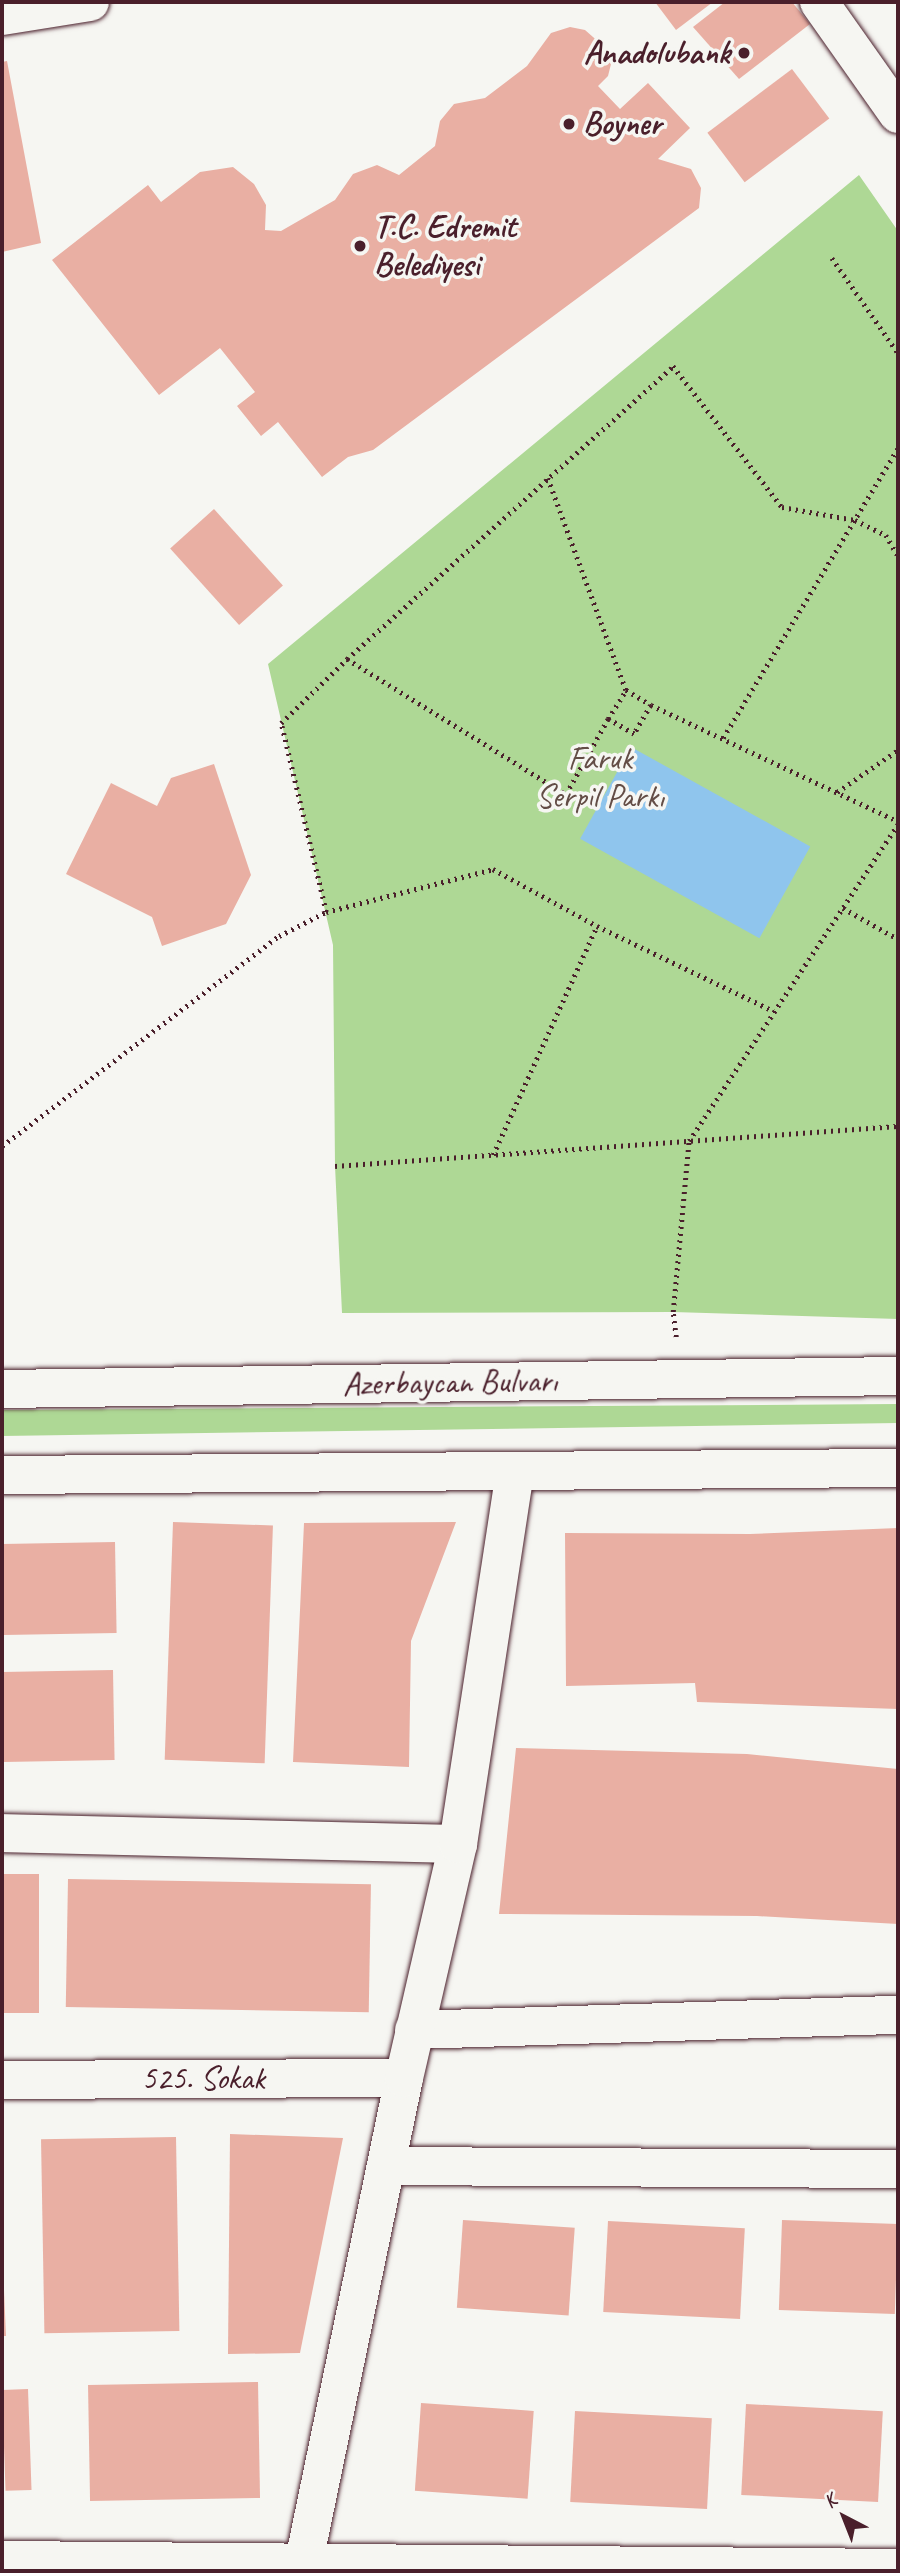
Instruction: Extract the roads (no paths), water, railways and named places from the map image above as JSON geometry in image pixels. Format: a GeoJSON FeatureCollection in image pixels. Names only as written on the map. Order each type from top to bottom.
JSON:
{"type":"FeatureCollection","features":[{"type":"Feature","properties":{"kind":"street"},"geometry":{"type":"LineString","coordinates":[[2,16],[90,2]]}},
{"type":"Feature","properties":{"kind":"street"},"geometry":{"type":"LineString","coordinates":[[819,2],[898,114]]}},
{"type":"Feature","properties":{"kind":"street","name":"Azerbaycan Bulvarı"},"geometry":{"type":"LineString","coordinates":[[2,1389],[898,1376]]}},
{"type":"Feature","properties":{"kind":"street"},"geometry":{"type":"LineString","coordinates":[[2,1475],[898,1468]]}},
{"type":"Feature","properties":{"kind":"street"},"geometry":{"type":"LineString","coordinates":[[303,2567],[414,2030],[458,1843],[515,1473]]}},
{"type":"Feature","properties":{"kind":"street"},"geometry":{"type":"LineString","coordinates":[[2,1833],[458,1843]]}},
{"type":"Feature","properties":{"kind":"street"},"geometry":{"type":"LineString","coordinates":[[414,2030],[898,2015]]}},
{"type":"Feature","properties":{"kind":"street","name":"525. Sokak"},"geometry":{"type":"LineString","coordinates":[[2,2080],[404,2078]]}},
{"type":"Feature","properties":{"kind":"street"},"geometry":{"type":"LineString","coordinates":[[386,2166],[898,2169]]}},
{"type":"Feature","properties":{"kind":"street"},"geometry":{"type":"LineString","coordinates":[[2,2560],[303,2567],[898,2568]]}},
{"type":"Feature","properties":{"kind":"water"},"geometry":{"type":"Polygon","coordinates":[[[631,747],[810,846],[759,938],[580,839],[631,747]]]}},
{"type":"Feature","properties":{"kind":"place","name":"Anadolubank"},"geometry":{"type":"Point","coordinates":[744,53]}},
{"type":"Feature","properties":{"kind":"place","name":"Boyner"},"geometry":{"type":"Point","coordinates":[569,124]}},
{"type":"Feature","properties":{"kind":"place","name":"T.C. Edremit Belediyesi"},"geometry":{"type":"Point","coordinates":[360,246]}},
{"type":"Feature","properties":{"kind":"park label","name":"Faruk Serpil Parkı"},"geometry":{"type":"Point","coordinates":[600,778]}}]}
